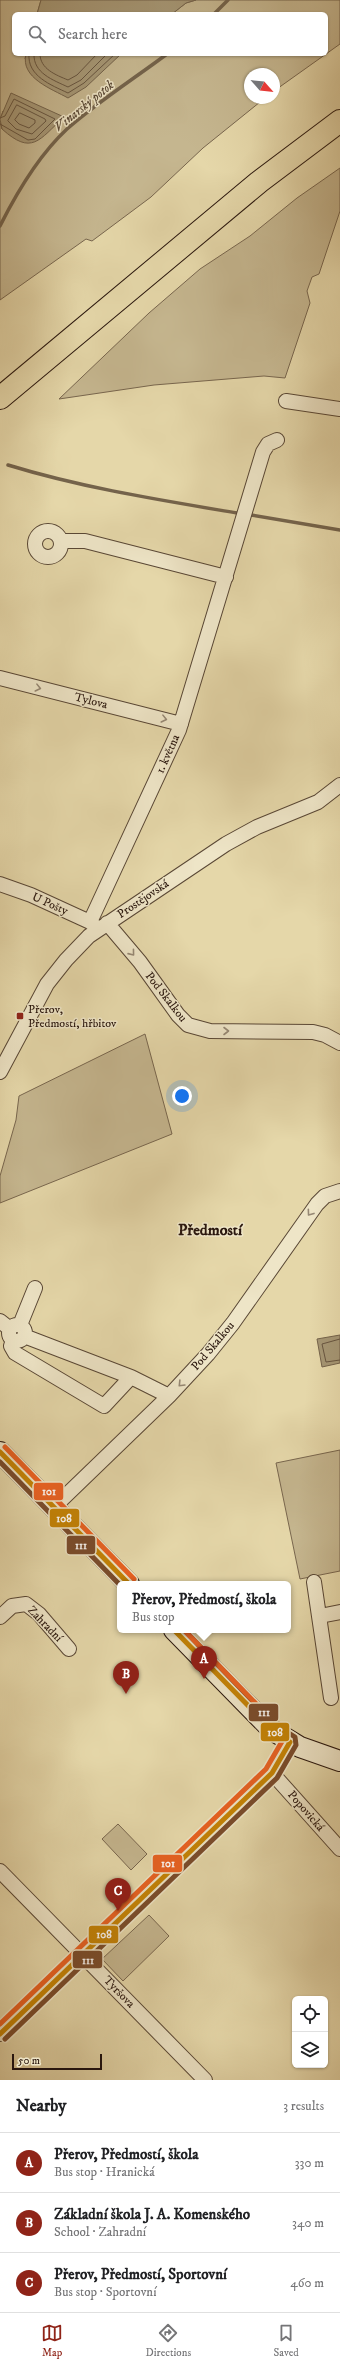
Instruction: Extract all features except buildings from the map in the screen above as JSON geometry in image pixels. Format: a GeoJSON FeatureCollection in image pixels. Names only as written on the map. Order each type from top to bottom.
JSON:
{"type":"FeatureCollection","features":[{"type":"Feature","properties":{"kind":"main road"},"geometry":{"type":"LineString","coordinates":[[260,182],[340,107]]}},
{"type":"Feature","properties":{"kind":"main road"},"geometry":{"type":"LineString","coordinates":[[0,398],[260,182],[340,121]]}},
{"type":"Feature","properties":{"kind":"main road"},"geometry":{"type":"LineString","coordinates":[[0,1452],[126,1581]]}},
{"type":"Feature","properties":{"kind":"main road"},"geometry":{"type":"LineString","coordinates":[[177,1633],[272,1730],[290,1742],[340,1761]]}},
{"type":"Feature","properties":{"kind":"street"},"geometry":{"type":"LineString","coordinates":[[286,401],[340,409]]}},
{"type":"Feature","properties":{"kind":"street","name":"1. května"},"geometry":{"type":"LineString","coordinates":[[98,925],[181,724],[263,452],[268,444],[277,440]]}},
{"type":"Feature","properties":{"kind":"street"},"geometry":{"type":"LineString","coordinates":[[61,541],[84,541],[226,577]]}},
{"type":"Feature","properties":{"kind":"street","name":"Tylova"},"geometry":{"type":"LineString","coordinates":[[0,678],[181,724]]}},
{"type":"Feature","properties":{"kind":"street","name":"Prostějovská"},"geometry":{"type":"LineString","coordinates":[[0,1072],[48,984],[75,949],[98,925],[230,841],[333,797],[340,785]]}},
{"type":"Feature","properties":{"kind":"street","name":"U Pošty"},"geometry":{"type":"LineString","coordinates":[[0,884],[98,925]]}},
{"type":"Feature","properties":{"kind":"street","name":"Pod Skalkou"},"geometry":{"type":"LineString","coordinates":[[98,925],[140,962],[178,1015],[188,1025],[210,1031],[313,1032],[325,1035],[340,1043]]}},
{"type":"Feature","properties":{"kind":"street","name":"Pod Skalkou"},"geometry":{"type":"LineString","coordinates":[[54,1508],[168,1396],[222,1337],[321,1199],[329,1194],[340,1191]]}},
{"type":"Feature","properties":{"kind":"street"},"geometry":{"type":"LineString","coordinates":[[35,1288],[14,1330],[11,1346],[15,1353],[104,1406],[131,1377]]}},
{"type":"Feature","properties":{"kind":"street"},"geometry":{"type":"LineString","coordinates":[[14,1330],[131,1377],[168,1396]]}},
{"type":"Feature","properties":{"kind":"street"},"geometry":{"type":"LineString","coordinates":[[314,1582],[331,1698]]}},
{"type":"Feature","properties":{"kind":"street","name":"Zahradní"},"geometry":{"type":"LineString","coordinates":[[0,1617],[12,1606],[26,1604],[39,1614],[69,1649]]}},
{"type":"Feature","properties":{"kind":"street"},"geometry":{"type":"LineString","coordinates":[[320,1616],[340,1612]]}},
{"type":"Feature","properties":{"kind":"street"},"geometry":{"type":"LineString","coordinates":[[0,2034],[272,1773],[290,1742]]}},
{"type":"Feature","properties":{"kind":"street","name":"Popovická"},"geometry":{"type":"LineString","coordinates":[[272,1773],[340,1849]]}},
{"type":"Feature","properties":{"kind":"street","name":"Tyršova"},"geometry":{"type":"LineString","coordinates":[[0,1871],[205,2080]]}},
{"type":"Feature","properties":{"kind":"shaded area"},"geometry":{"type":"Polygon","coordinates":[[[0,0],[41,0],[38,12],[12,12],[12,56],[26,56],[25,59],[107,65],[118,56],[323,56],[280,87],[280,68],[244,68],[244,104],[258,104],[203,148],[151,197],[92,241],[86,239],[0,300],[0,122],[2,129],[3,111],[0,119],[0,0]]]}},
{"type":"Feature","properties":{"kind":"shaded area"},"geometry":{"type":"Polygon","coordinates":[[[196,0],[340,0],[340,44],[328,53],[328,12],[175,12],[186,3],[196,0]]]}},
{"type":"Feature","properties":{"kind":"shaded area"},"geometry":{"type":"Polygon","coordinates":[[[340,168],[340,211],[319,274],[312,277],[307,291],[310,303],[285,378],[264,376],[154,385],[59,399],[149,313],[200,269],[250,236],[297,198],[340,168]]]}},
{"type":"Feature","properties":{"kind":"shaded area"},"geometry":{"type":"Polygon","coordinates":[[[145,1034],[172,1134],[0,1203],[0,1176],[16,1120],[19,1096],[145,1034]]]}},
{"type":"Feature","properties":{"kind":"shaded area"},"geometry":{"type":"Polygon","coordinates":[[[340,1450],[340,1571],[300,1579],[276,1463],[340,1450]]]}},
{"type":"Feature","properties":{"kind":"shaded area"},"geometry":{"type":"Polygon","coordinates":[[[118,1824],[147,1854],[131,1870],[102,1839],[118,1824]]]}},
{"type":"Feature","properties":{"kind":"shaded area"},"geometry":{"type":"Polygon","coordinates":[[[149,1915],[169,1936],[123,1981],[102,1959],[149,1915]]]}},
{"type":"Feature","properties":{"kind":"water"},"geometry":{"type":"Polygon","coordinates":[[[41,0],[196,0],[186,3],[175,12],[38,12],[41,0]]]}},
{"type":"Feature","properties":{"kind":"water"},"geometry":{"type":"Polygon","coordinates":[[[26,56],[119,56],[86,87],[68,98],[39,82],[32,76],[25,62],[26,56]]]}},
{"type":"Feature","properties":{"kind":"water"},"geometry":{"type":"Polygon","coordinates":[[[11,93],[64,117],[35,142],[21,142],[2,129],[0,119],[11,93]]]}},
{"type":"Feature","properties":{"kind":"water"},"geometry":{"type":"Polygon","coordinates":[[[340,1335],[340,1363],[322,1367],[317,1339],[340,1335]]]}},
{"type":"Feature","properties":{"kind":"waterway","name":"Vinarský potok"},"geometry":{"type":"LineString","coordinates":[[216,12],[228,0]]}},
{"type":"Feature","properties":{"kind":"waterway","name":"Vinarský potok"},"geometry":{"type":"LineString","coordinates":[[0,226],[29,174],[57,139],[90,110],[164,56]]}},
{"type":"Feature","properties":{"kind":"waterway"},"geometry":{"type":"LineString","coordinates":[[8,465],[93,487],[237,513]]}},
{"type":"Feature","properties":{"kind":"waterway"},"geometry":{"type":"LineString","coordinates":[[251,515],[340,530]]}},
{"type":"Feature","properties":{"kind":"transit line","name":"101"},"geometry":{"type":"LineString","coordinates":[[5,1447],[134,1579]]}},
{"type":"Feature","properties":{"kind":"transit line","name":"108"},"geometry":{"type":"LineString","coordinates":[[0,1452],[126,1581]]}},
{"type":"Feature","properties":{"kind":"transit line","name":"111"},"geometry":{"type":"LineString","coordinates":[[0,1462],[117,1582]]}},
{"type":"Feature","properties":{"kind":"transit line","name":"108"},"geometry":{"type":"LineString","coordinates":[[0,2034],[272,1773],[290,1742],[272,1730],[177,1633]]}},
{"type":"Feature","properties":{"kind":"transit line","name":"111"},"geometry":{"type":"LineString","coordinates":[[5,2039],[277,1778],[296,1745],[295,1737],[276,1725],[187,1633]]}},
{"type":"Feature","properties":{"kind":"transit line","name":"101"},"geometry":{"type":"LineString","coordinates":[[187,1633],[268,1716]]}},
{"type":"Feature","properties":{"kind":"transit line","name":"101"},"geometry":{"type":"LineString","coordinates":[[0,2024],[266,1769],[284,1738]]}},
{"type":"Feature","properties":{"kind":"place","name":"Přerov, Předmostí, hřbitov"},"geometry":{"type":"Point","coordinates":[20,1016]}},
{"type":"Feature","properties":{"kind":"place","name":"Přerov, Předmostí, škola"},"geometry":{"type":"Point","coordinates":[204,1679]}},
{"type":"Feature","properties":{"kind":"place","name":"Základní škola J. A. Komenského"},"geometry":{"type":"Point","coordinates":[126,1694]}},
{"type":"Feature","properties":{"kind":"place","name":"Přerov, Předmostí, Sportovní"},"geometry":{"type":"Point","coordinates":[118,1911]}},
{"type":"Feature","properties":{"kind":"district","name":"Předmostí"},"geometry":{"type":"Point","coordinates":[210,1230]}}]}
